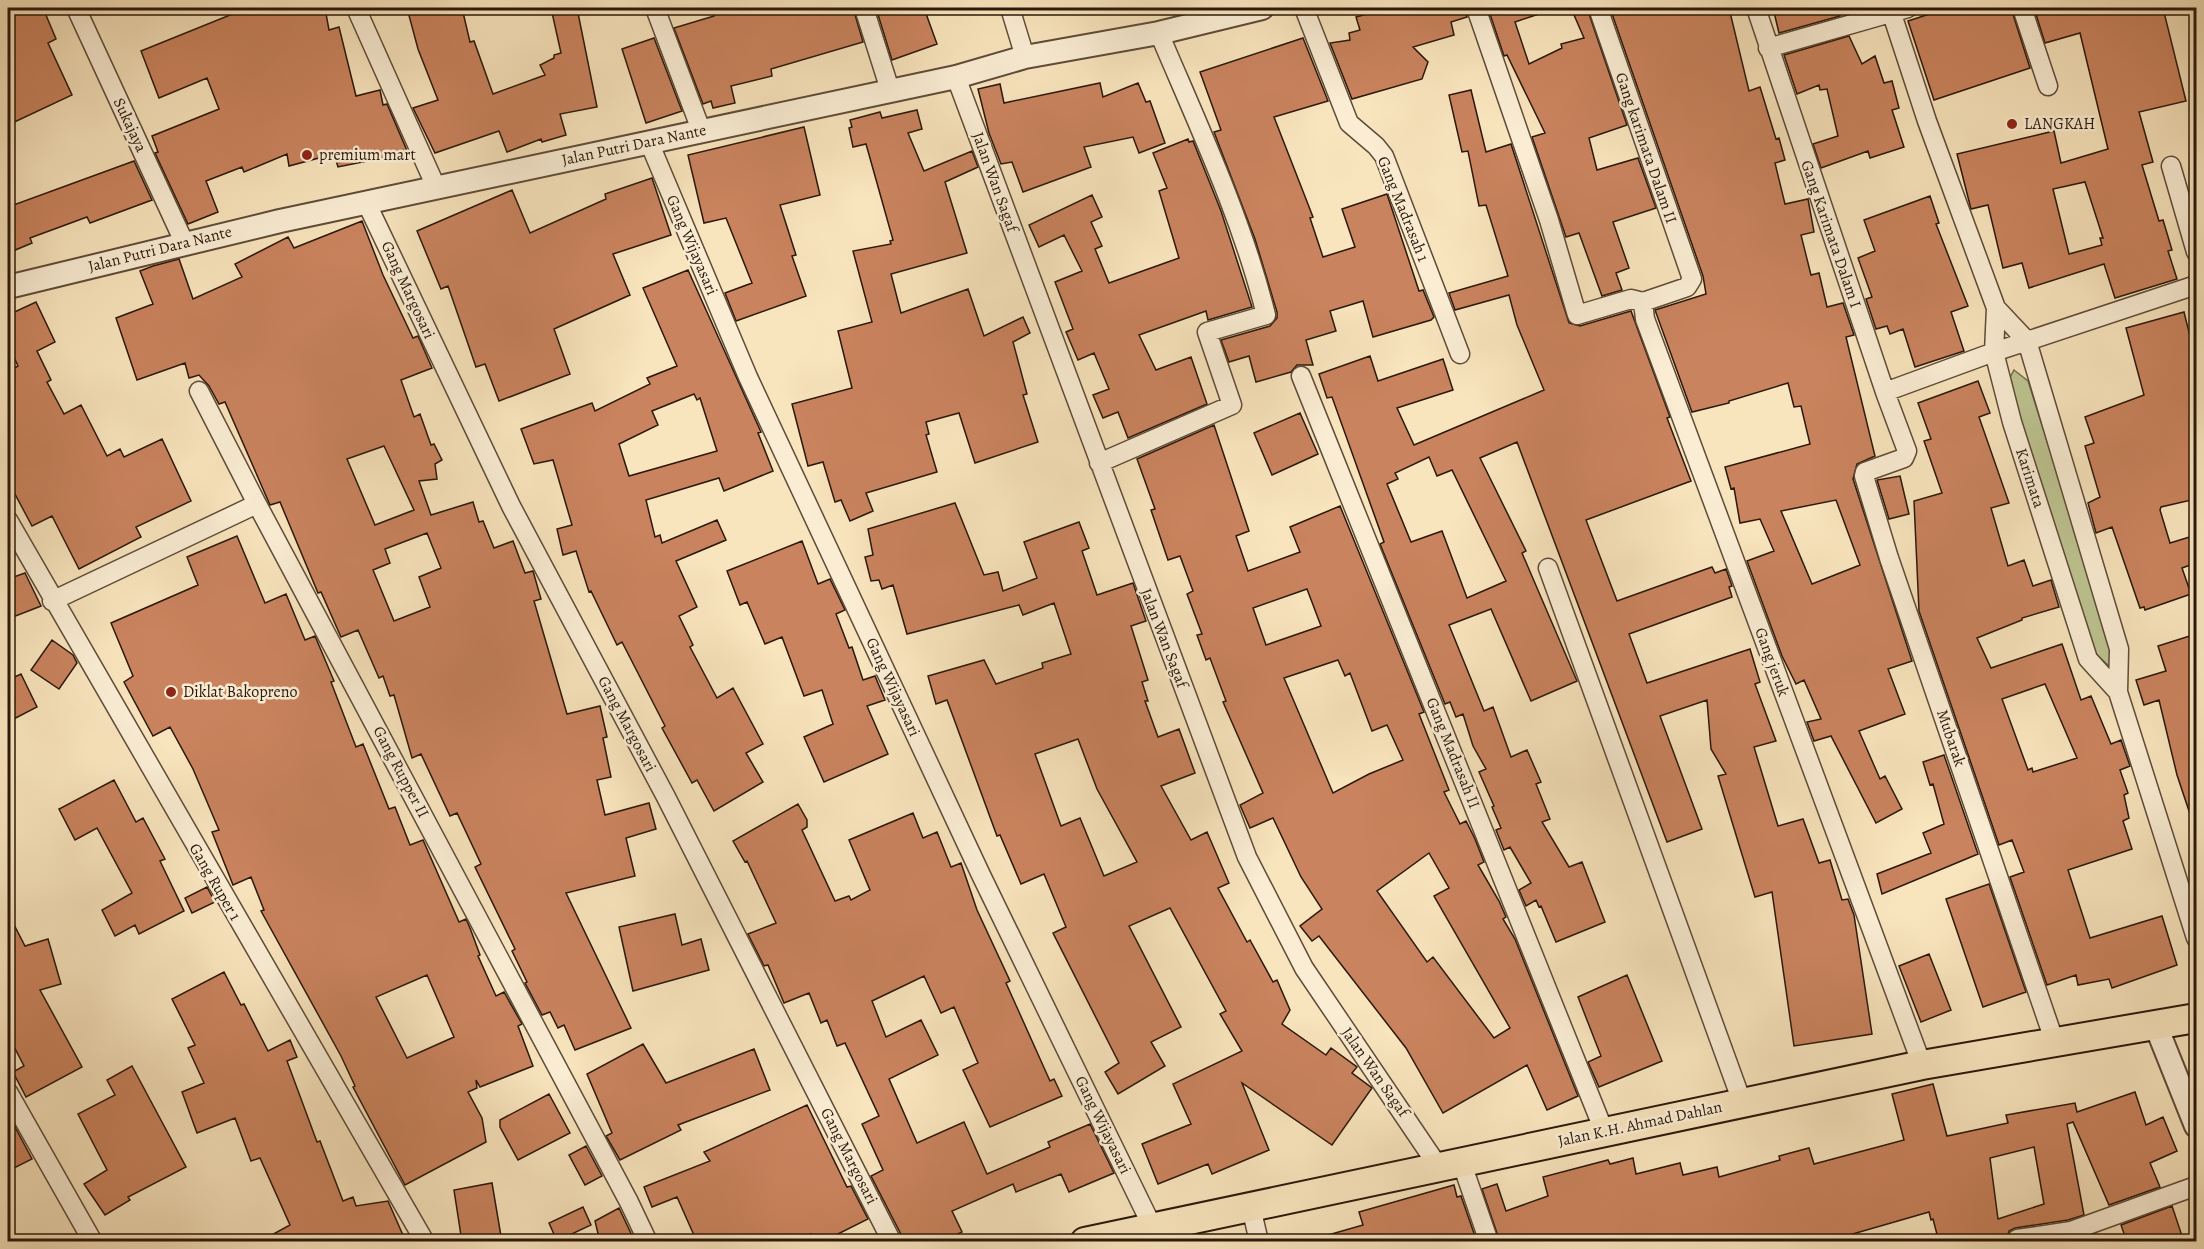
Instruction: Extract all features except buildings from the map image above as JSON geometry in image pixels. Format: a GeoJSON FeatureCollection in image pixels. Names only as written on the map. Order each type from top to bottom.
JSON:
{"type":"FeatureCollection","features":[{"type":"Feature","properties":{"kind":"main road","name":"Jalan K.H. Ahmad Dahlan"},"geometry":{"type":"LineString","coordinates":[[1085,1242],[1922,1065],[2196,1018]]}},
{"type":"Feature","properties":{"kind":"street","name":"Sukajaya"},"geometry":{"type":"LineString","coordinates":[[76,8],[184,242]]}},
{"type":"Feature","properties":{"kind":"street"},"geometry":{"type":"LineString","coordinates":[[356,8],[436,188]]}},
{"type":"Feature","properties":{"kind":"street"},"geometry":{"type":"LineString","coordinates":[[654,8],[701,130]]}},
{"type":"Feature","properties":{"kind":"street"},"geometry":{"type":"LineString","coordinates":[[864,8],[890,90]]}},
{"type":"Feature","properties":{"kind":"street"},"geometry":{"type":"LineString","coordinates":[[1010,8],[1025,57]]}},
{"type":"Feature","properties":{"kind":"street","name":"Jalan Putri Dara Nante"},"geometry":{"type":"LineString","coordinates":[[8,287],[184,242],[956,77],[1025,57],[1159,33],[1262,8]]}},
{"type":"Feature","properties":{"kind":"street","name":"Gang Madrasah 1"},"geometry":{"type":"LineString","coordinates":[[1304,8],[1349,123],[1384,156],[1460,354]]}},
{"type":"Feature","properties":{"kind":"street"},"geometry":{"type":"LineString","coordinates":[[1476,8],[1549,220],[1577,315],[1632,299],[1643,302]]}},
{"type":"Feature","properties":{"kind":"street","name":"Gang karimata Dalam II"},"geometry":{"type":"LineString","coordinates":[[1598,8],[1692,279],[1688,287],[1643,302]]}},
{"type":"Feature","properties":{"kind":"street","name":"Gang Karimata Dalam I"},"geometry":{"type":"LineString","coordinates":[[1756,8],[1907,451],[1904,458]]}},
{"type":"Feature","properties":{"kind":"street"},"geometry":{"type":"LineString","coordinates":[[2022,8],[2048,86]]}},
{"type":"Feature","properties":{"kind":"street"},"geometry":{"type":"LineString","coordinates":[[1768,48],[1897,9]]}},
{"type":"Feature","properties":{"kind":"street","name":"Karimata"},"geometry":{"type":"LineString","coordinates":[[1897,9],[1927,121],[1995,308],[1994,352],[2012,422],[2088,659],[2118,692],[2196,938]]}},
{"type":"Feature","properties":{"kind":"street"},"geometry":{"type":"LineString","coordinates":[[1099,463],[1232,405],[1207,332],[1266,315],[1230,204],[1159,33]]}},
{"type":"Feature","properties":{"kind":"street","name":"Jalan Wan Sagaf"},"geometry":{"type":"LineString","coordinates":[[956,77],[1247,857],[1304,968],[1450,1163],[1489,1242]]}},
{"type":"Feature","properties":{"kind":"street","name":"Gang Wijayasari"},"geometry":{"type":"LineString","coordinates":[[649,142],[748,377],[981,875],[1152,1226]]}},
{"type":"Feature","properties":{"kind":"street"},"geometry":{"type":"LineString","coordinates":[[2171,166],[2196,252]]}},
{"type":"Feature","properties":{"kind":"street","name":"Gang Margosari"},"geometry":{"type":"LineString","coordinates":[[367,204],[510,506],[666,797],[892,1242]]}},
{"type":"Feature","properties":{"kind":"street"},"geometry":{"type":"LineString","coordinates":[[1885,392],[1994,352],[2196,285]]}},
{"type":"Feature","properties":{"kind":"street","name":"Gang jeruk"},"geometry":{"type":"LineString","coordinates":[[1643,302],[1649,330],[1922,1065]]}},
{"type":"Feature","properties":{"kind":"street"},"geometry":{"type":"LineString","coordinates":[[1995,308],[2027,341],[2119,649],[2118,692]]}},
{"type":"Feature","properties":{"kind":"street","name":"Gang Madrasah II"},"geometry":{"type":"LineString","coordinates":[[1301,376],[1604,1131]]}},
{"type":"Feature","properties":{"kind":"street","name":"Gang Rupper II"},"geometry":{"type":"LineString","coordinates":[[198,391],[607,1160],[648,1242]]}},
{"type":"Feature","properties":{"kind":"street","name":"Mubarak"},"geometry":{"type":"LineString","coordinates":[[1904,458],[1865,472],[1864,476],[1893,569],[2055,1043]]}},
{"type":"Feature","properties":{"kind":"street"},"geometry":{"type":"LineString","coordinates":[[52,601],[257,504]]}},
{"type":"Feature","properties":{"kind":"street","name":"Gang Ruper 1"},"geometry":{"type":"LineString","coordinates":[[8,520],[52,601],[424,1242]]}},
{"type":"Feature","properties":{"kind":"street"},"geometry":{"type":"LineString","coordinates":[[1548,568],[1742,1102]]}},
{"type":"Feature","properties":{"kind":"street"},"geometry":{"type":"LineString","coordinates":[[2156,1026],[2196,1126]]}},
{"type":"Feature","properties":{"kind":"street"},"geometry":{"type":"LineString","coordinates":[[8,1092],[93,1242]]}},
{"type":"Feature","properties":{"kind":"street"},"geometry":{"type":"LineString","coordinates":[[2018,1242],[2017,1239],[2071,1231],[2196,1186]]}},
{"type":"Feature","properties":{"kind":"street"},"geometry":{"type":"LineString","coordinates":[[1251,1206],[1259,1242]]}},
{"type":"Feature","properties":{"kind":"green space"},"geometry":{"type":"Polygon","coordinates":[[[2014,370],[2028,381],[2112,645],[2110,667],[2094,652],[2006,385],[2014,370]]]}},
{"type":"Feature","properties":{"kind":"place","name":"LANGKAH"},"geometry":{"type":"Point","coordinates":[2012,124]}},
{"type":"Feature","properties":{"kind":"place","name":"premium mart"},"geometry":{"type":"Point","coordinates":[307,155]}},
{"type":"Feature","properties":{"kind":"place","name":"Diklat Bakopreno"},"geometry":{"type":"Point","coordinates":[171,692]}}]}
